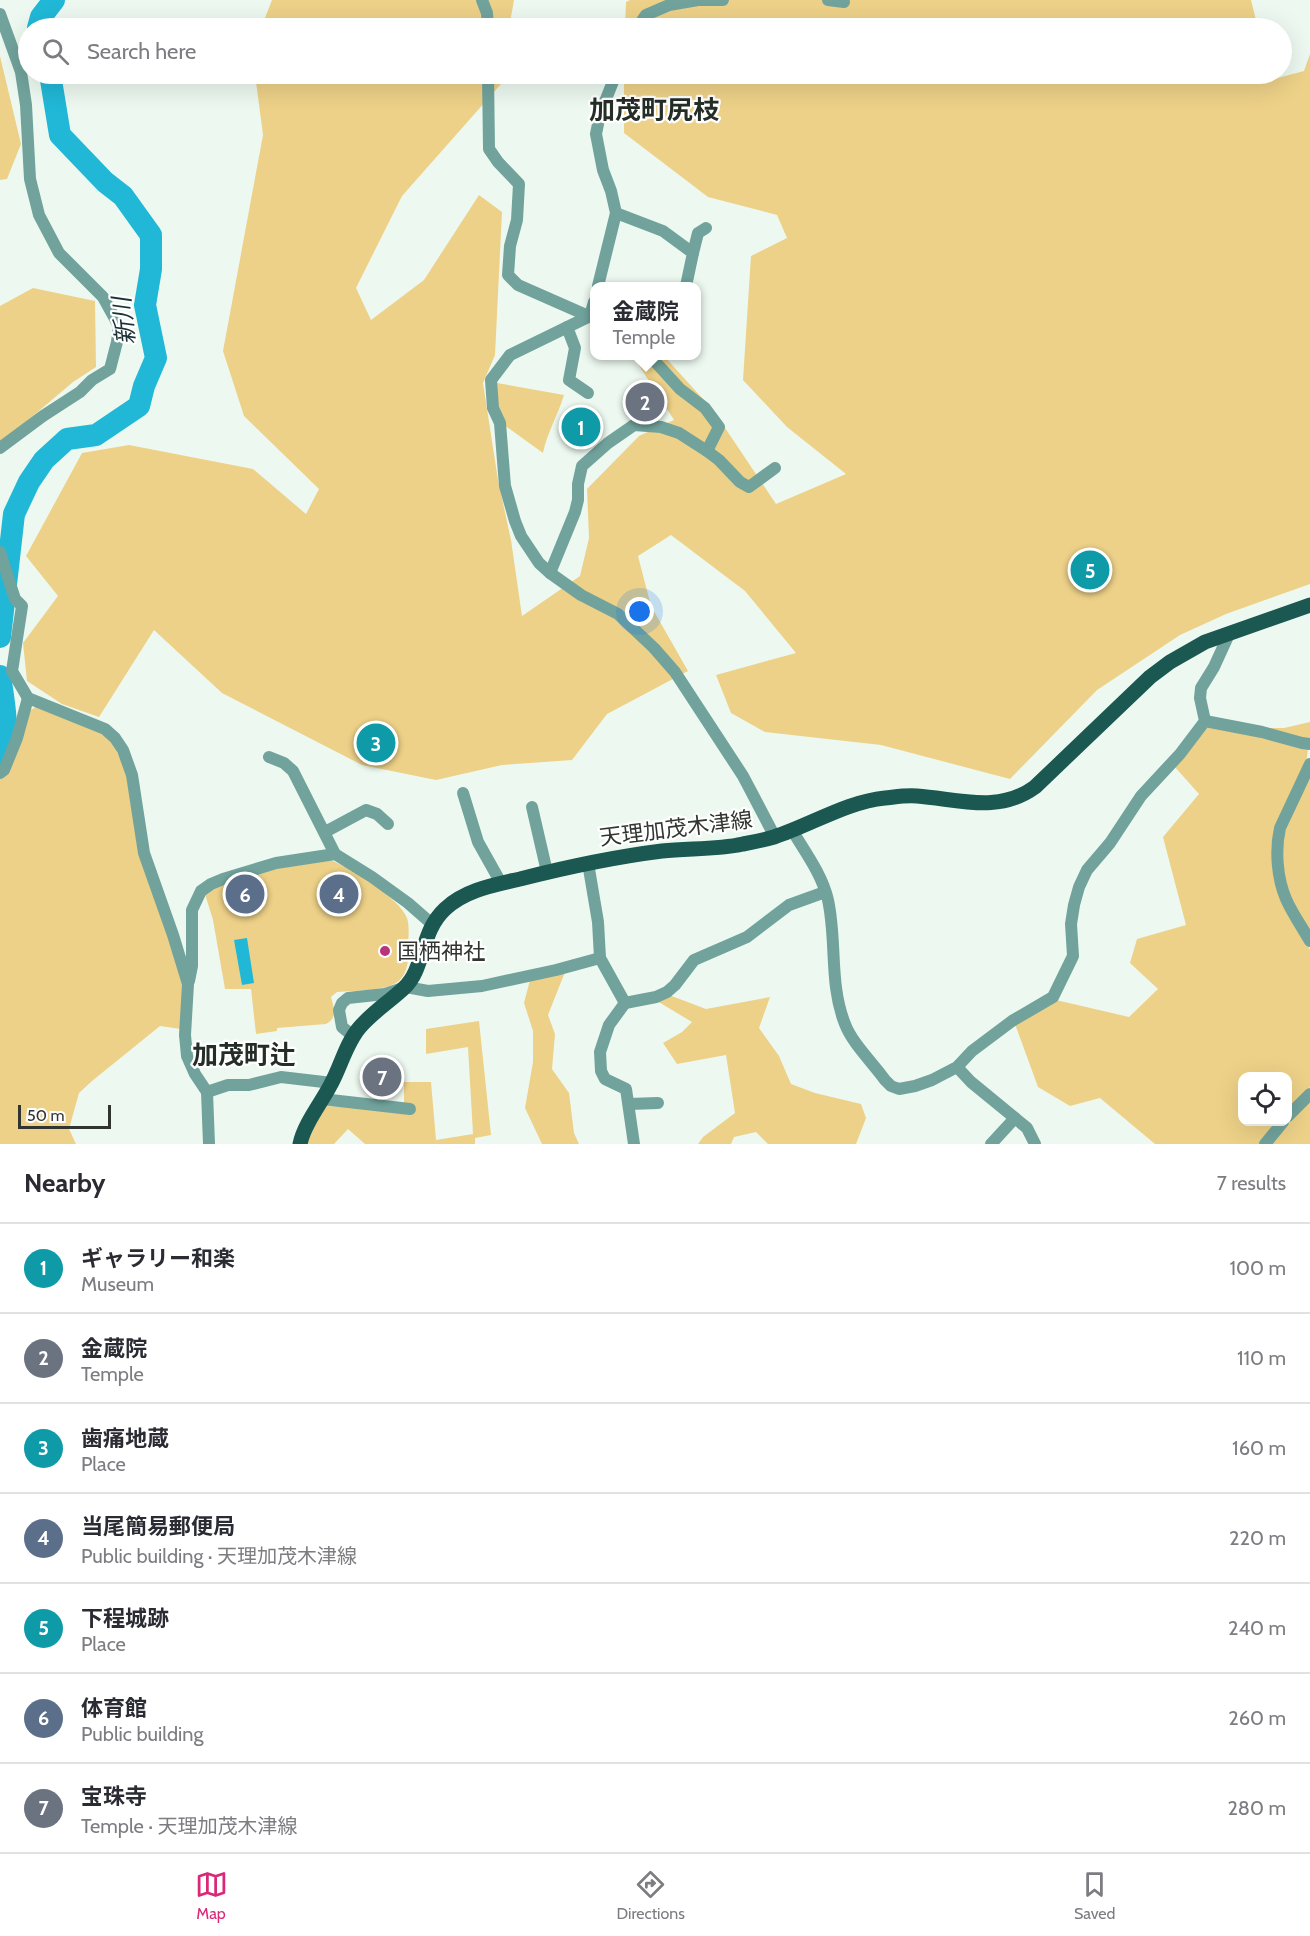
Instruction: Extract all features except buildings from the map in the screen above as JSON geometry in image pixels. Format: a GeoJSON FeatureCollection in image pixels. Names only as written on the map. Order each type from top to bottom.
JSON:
{"type":"FeatureCollection","features":[{"type":"Feature","properties":{"kind":"main road","name":"天理加茂木津線"},"geometry":{"type":"LineString","coordinates":[[300,1144],[332,1083],[353,1036],[379,1008],[406,987],[412,978],[432,924],[444,909],[460,898],[479,889],[501,883],[628,855],[739,845],[775,837],[840,810],[883,798],[914,795],[983,803],[1002,802],[1022,795],[1042,780],[1150,677],[1183,654],[1230,632],[1310,605]]}},
{"type":"Feature","properties":{"kind":"street"},"geometry":{"type":"LineString","coordinates":[[482,0],[487,18]]}},
{"type":"Feature","properties":{"kind":"street"},"geometry":{"type":"LineString","coordinates":[[644,18],[669,5],[703,0],[723,0]]}},
{"type":"Feature","properties":{"kind":"street"},"geometry":{"type":"LineString","coordinates":[[828,0],[844,2]]}},
{"type":"Feature","properties":{"kind":"street"},"geometry":{"type":"LineString","coordinates":[[0,14],[18,64]]}},
{"type":"Feature","properties":{"kind":"street"},"geometry":{"type":"LineString","coordinates":[[0,448],[110,369],[117,342],[118,326],[103,297],[59,253],[39,215],[30,179],[23,84]]}},
{"type":"Feature","properties":{"kind":"street"},"geometry":{"type":"LineString","coordinates":[[488,84],[489,149],[519,184],[517,220],[510,246],[508,275],[518,285],[590,317]]}},
{"type":"Feature","properties":{"kind":"street"},"geometry":{"type":"LineString","coordinates":[[599,282],[616,213],[603,170],[596,134],[600,114],[612,84]]}},
{"type":"Feature","properties":{"kind":"street"},"geometry":{"type":"LineString","coordinates":[[616,213],[663,231],[693,253]]}},
{"type":"Feature","properties":{"kind":"street"},"geometry":{"type":"LineString","coordinates":[[687,282],[698,233],[705,228]]}},
{"type":"Feature","properties":{"kind":"street"},"geometry":{"type":"LineString","coordinates":[[590,319],[567,327],[510,355],[490,380],[493,408],[500,423],[505,486],[521,536],[539,563],[550,573],[581,595],[618,614],[654,648],[675,672],[744,776],[775,837]]}},
{"type":"Feature","properties":{"kind":"street"},"geometry":{"type":"LineString","coordinates":[[567,327],[575,348],[569,380],[588,393]]}},
{"type":"Feature","properties":{"kind":"street"},"geometry":{"type":"LineString","coordinates":[[654,360],[680,389],[705,408],[720,427],[707,451]]}},
{"type":"Feature","properties":{"kind":"street"},"geometry":{"type":"LineString","coordinates":[[550,573],[575,512],[582,466],[608,443],[634,425],[661,427],[679,433],[719,460],[740,483],[749,487],[775,468]]}},
{"type":"Feature","properties":{"kind":"street"},"geometry":{"type":"LineString","coordinates":[[1,554],[15,599],[22,606],[12,671],[28,698],[105,729],[123,750],[134,786],[144,853],[188,984]]}},
{"type":"Feature","properties":{"kind":"street"},"geometry":{"type":"LineString","coordinates":[[792,830],[814,867],[825,892],[832,936],[837,998],[845,1026],[885,1080],[895,1088],[904,1089],[923,1084],[957,1067],[972,1051],[1006,1025],[1053,997],[1073,956],[1072,915],[1079,886],[1087,870],[1110,843],[1141,796],[1180,754],[1205,721],[1200,698],[1201,688],[1214,667],[1230,632]]}},
{"type":"Feature","properties":{"kind":"street"},"geometry":{"type":"LineString","coordinates":[[0,772],[4,770],[17,738],[28,698]]}},
{"type":"Feature","properties":{"kind":"street"},"geometry":{"type":"LineString","coordinates":[[1205,721],[1310,744]]}},
{"type":"Feature","properties":{"kind":"street"},"geometry":{"type":"LineString","coordinates":[[269,757],[284,763],[292,771],[335,854],[372,877],[432,924]]}},
{"type":"Feature","properties":{"kind":"street"},"geometry":{"type":"LineString","coordinates":[[1310,764],[1280,828],[1278,838],[1280,874],[1286,898],[1310,941]]}},
{"type":"Feature","properties":{"kind":"street"},"geometry":{"type":"LineString","coordinates":[[463,793],[478,842],[501,883]]}},
{"type":"Feature","properties":{"kind":"street"},"geometry":{"type":"LineString","coordinates":[[532,807],[547,872]]}},
{"type":"Feature","properties":{"kind":"street"},"geometry":{"type":"LineString","coordinates":[[325,832],[366,810],[377,814],[388,824]]}},
{"type":"Feature","properties":{"kind":"street"},"geometry":{"type":"LineString","coordinates":[[209,1144],[207,1092],[187,1056],[185,1035],[188,984],[192,966],[192,910],[201,891],[223,879],[276,863],[335,854]]}},
{"type":"Feature","properties":{"kind":"street"},"geometry":{"type":"LineString","coordinates":[[588,863],[598,922],[600,958],[624,1003]]}},
{"type":"Feature","properties":{"kind":"street"},"geometry":{"type":"LineString","coordinates":[[634,1144],[626,1089],[605,1079],[601,1071],[600,1052],[609,1025],[624,1003],[656,997],[667,992],[694,960],[747,937],[789,905],[825,892]]}},
{"type":"Feature","properties":{"kind":"street"},"geometry":{"type":"LineString","coordinates":[[353,1036],[342,1027],[339,1010],[348,998],[385,994],[406,987],[428,991],[482,986],[600,958]]}},
{"type":"Feature","properties":{"kind":"street"},"geometry":{"type":"LineString","coordinates":[[957,1067],[971,1082],[1027,1128],[1035,1144]]}},
{"type":"Feature","properties":{"kind":"street"},"geometry":{"type":"LineString","coordinates":[[207,1092],[228,1085],[249,1085],[281,1077],[332,1083]]}},
{"type":"Feature","properties":{"kind":"street"},"geometry":{"type":"LineString","coordinates":[[1292,1111],[1310,1094]]}},
{"type":"Feature","properties":{"kind":"street"},"geometry":{"type":"LineString","coordinates":[[322,1099],[410,1109]]}},
{"type":"Feature","properties":{"kind":"street"},"geometry":{"type":"LineString","coordinates":[[629,1104],[658,1103]]}},
{"type":"Feature","properties":{"kind":"street"},"geometry":{"type":"LineString","coordinates":[[992,1144],[1015,1119]]}},
{"type":"Feature","properties":{"kind":"street"},"geometry":{"type":"LineString","coordinates":[[1265,1144],[1280,1126]]}},
{"type":"Feature","properties":{"kind":"shaded area"},"geometry":{"type":"Polygon","coordinates":[[[272,0],[514,0],[511,18],[265,18],[272,0]]]}},
{"type":"Feature","properties":{"kind":"shaded area"},"geometry":{"type":"Polygon","coordinates":[[[630,0],[1251,0],[1256,18],[625,18],[626,2],[630,0]]]}},
{"type":"Feature","properties":{"kind":"shaded area"},"geometry":{"type":"Polygon","coordinates":[[[1310,54],[1310,584],[1226,614],[1180,635],[1097,690],[1010,779],[881,745],[765,732],[731,713],[716,675],[796,653],[745,591],[671,535],[638,556],[651,606],[688,671],[607,714],[572,760],[502,765],[436,780],[362,765],[222,693],[154,630],[99,717],[62,704],[27,681],[23,643],[58,596],[26,556],[82,453],[129,445],[253,469],[306,514],[319,489],[244,416],[223,351],[263,135],[256,84],[501,84],[402,196],[356,288],[371,320],[424,280],[479,195],[502,212],[495,355],[483,383],[522,616],[580,576],[589,538],[587,489],[639,436],[674,420],[636,360],[668,360],[713,410],[776,504],[846,474],[787,427],[743,380],[751,256],[787,238],[777,215],[708,197],[624,133],[624,84],[1292,84],[1292,74],[1304,71],[1310,54]]]}},
{"type":"Feature","properties":{"kind":"shaded area"},"geometry":{"type":"Polygon","coordinates":[[[0,56],[21,144],[7,179],[0,180],[0,56]]]}},
{"type":"Feature","properties":{"kind":"shaded area"},"geometry":{"type":"Polygon","coordinates":[[[33,288],[95,301],[96,367],[73,382],[0,444],[0,306],[33,288]]]}},
{"type":"Feature","properties":{"kind":"shaded area"},"geometry":{"type":"Polygon","coordinates":[[[497,383],[564,395],[543,453],[504,425],[497,402],[497,383]]]}},
{"type":"Feature","properties":{"kind":"shaded area"},"geometry":{"type":"Polygon","coordinates":[[[36,707],[102,733],[118,753],[127,776],[184,985],[181,1029],[160,1026],[79,1093],[69,1129],[76,1144],[0,1144],[0,777],[25,713],[36,707]]]}},
{"type":"Feature","properties":{"kind":"shaded area"},"geometry":{"type":"Polygon","coordinates":[[[1310,722],[1310,740],[1262,728],[1284,728],[1310,722]]]}},
{"type":"Feature","properties":{"kind":"shaded area"},"geometry":{"type":"Polygon","coordinates":[[[1206,728],[1255,734],[1308,749],[1306,765],[1274,855],[1310,950],[1310,1087],[1292,1105],[1292,1072],[1238,1072],[1238,1126],[1274,1126],[1260,1144],[1155,1144],[1100,1098],[1070,1106],[1038,1087],[1015,1024],[1056,1000],[1129,1017],[1158,989],[1130,963],[1137,939],[1186,925],[1163,837],[1199,794],[1174,766],[1206,728]]]}},
{"type":"Feature","properties":{"kind":"shaded area"},"geometry":{"type":"Polygon","coordinates":[[[1310,774],[1310,934],[1289,897],[1283,873],[1282,838],[1310,774]]]}},
{"type":"Feature","properties":{"kind":"shaded area"},"geometry":{"type":"Polygon","coordinates":[[[326,858],[371,883],[402,910],[407,918],[409,929],[405,972],[400,980],[389,986],[337,992],[331,997],[334,1016],[326,1024],[277,1028],[277,1031],[256,1034],[251,989],[225,989],[213,920],[204,891],[279,866],[326,858]]]}},
{"type":"Feature","properties":{"kind":"shaded area"},"geometry":{"type":"Polygon","coordinates":[[[565,972],[548,1015],[555,1034],[552,1069],[569,1093],[574,1133],[579,1144],[542,1144],[525,1108],[533,1062],[533,1031],[524,1003],[530,980],[565,972]]]}},
{"type":"Feature","properties":{"kind":"shaded area"},"geometry":{"type":"Polygon","coordinates":[[[669,995],[706,1009],[770,997],[759,1028],[779,1056],[791,1084],[815,1093],[861,1104],[866,1118],[856,1144],[768,1144],[756,1132],[734,1137],[731,1144],[698,1144],[703,1137],[735,1113],[726,1055],[677,1064],[663,1043],[682,1032],[692,1022],[657,1001],[669,995]]]}},
{"type":"Feature","properties":{"kind":"shaded area"},"geometry":{"type":"Polygon","coordinates":[[[479,1021],[491,1135],[475,1138],[475,1144],[365,1144],[348,1129],[334,1144],[307,1144],[323,1106],[404,1112],[404,1082],[431,1082],[436,1140],[473,1134],[468,1047],[426,1054],[426,1029],[479,1021]]]}},
{"type":"Feature","properties":{"kind":"shaded area"},"geometry":{"type":"Polygon","coordinates":[[[1310,1099],[1310,1144],[1270,1144],[1284,1126],[1292,1126],[1292,1118],[1310,1099]]]}},
{"type":"Feature","properties":{"kind":"water"},"geometry":{"type":"Polygon","coordinates":[[[247,938],[254,983],[242,985],[234,940],[247,938]]]}},
{"type":"Feature","properties":{"kind":"waterway","name":"新川"},"geometry":{"type":"LineString","coordinates":[[41,18],[54,0]]}},
{"type":"Feature","properties":{"kind":"waterway","name":"新川"},"geometry":{"type":"LineString","coordinates":[[0,637],[14,514],[29,482],[44,460],[67,439],[96,435],[139,406],[144,386],[156,358],[145,305],[151,269],[151,235],[123,196],[105,182],[60,135],[52,84]]}},
{"type":"Feature","properties":{"kind":"waterway","name":"新川"},"geometry":{"type":"LineString","coordinates":[[0,676],[6,728],[0,762]]}},
{"type":"Feature","properties":{"kind":"place","name":"金蔵院"},"geometry":{"type":"Point","coordinates":[645,402]}},
{"type":"Feature","properties":{"kind":"place","name":"ギャラリー和楽"},"geometry":{"type":"Point","coordinates":[581,427]}},
{"type":"Feature","properties":{"kind":"place","name":"下程城跡"},"geometry":{"type":"Point","coordinates":[1090,570]}},
{"type":"Feature","properties":{"kind":"place","name":"歯痛地蔵"},"geometry":{"type":"Point","coordinates":[376,743]}},
{"type":"Feature","properties":{"kind":"place","name":"体育館"},"geometry":{"type":"Point","coordinates":[245,894]}},
{"type":"Feature","properties":{"kind":"place","name":"当尾簡易郵便局"},"geometry":{"type":"Point","coordinates":[339,894]}},
{"type":"Feature","properties":{"kind":"place","name":"国栖神社"},"geometry":{"type":"Point","coordinates":[385,951]}},
{"type":"Feature","properties":{"kind":"place","name":"宝珠寺"},"geometry":{"type":"Point","coordinates":[382,1077]}},
{"type":"Feature","properties":{"kind":"district","name":"加茂町尻枝"},"geometry":{"type":"Point","coordinates":[654,110]}},
{"type":"Feature","properties":{"kind":"district","name":"加茂町辻"},"geometry":{"type":"Point","coordinates":[244,1055]}}]}
